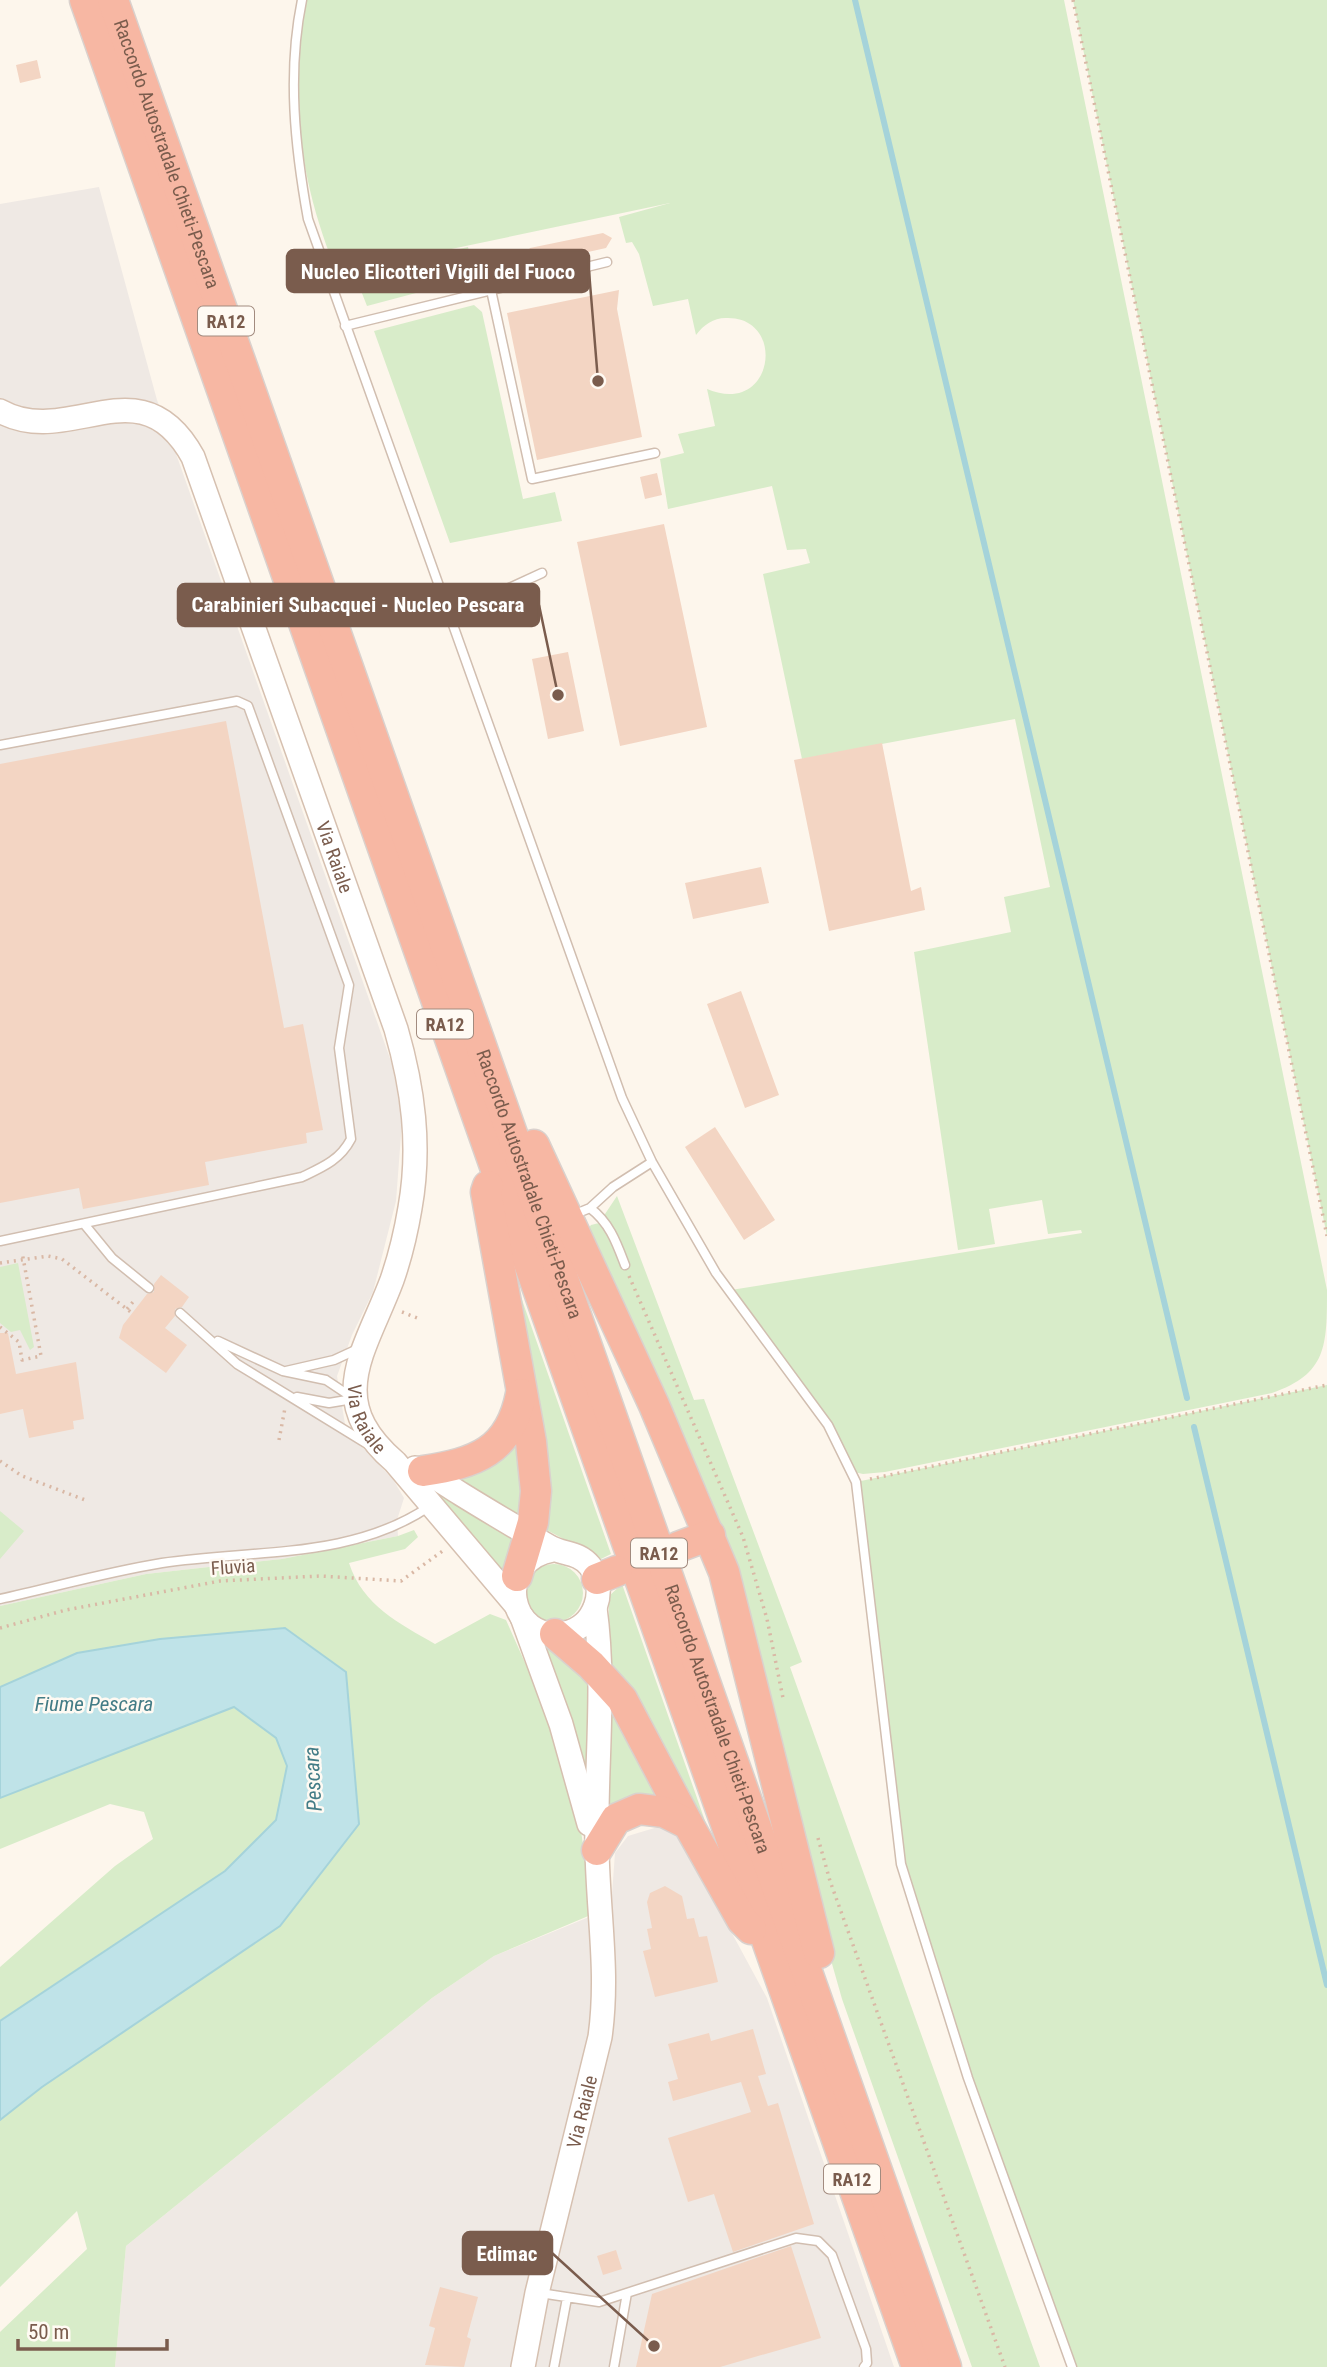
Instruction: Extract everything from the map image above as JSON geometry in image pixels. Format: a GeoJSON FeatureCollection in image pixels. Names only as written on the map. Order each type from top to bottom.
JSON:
{"type":"FeatureCollection","features":[{"type":"Feature","properties":{"kind":"highway"},"geometry":{"type":"LineString","coordinates":[[65,0],[77,22],[100,41]]}},
{"type":"Feature","properties":{"kind":"highway","name":"Raccordo Autostradale Chieti-Pescara"},"geometry":{"type":"LineString","coordinates":[[85,0],[917,2367]]}},
{"type":"Feature","properties":{"kind":"highway","name":"Raccordo Autostradale Chieti-Pescara"},"geometry":{"type":"LineString","coordinates":[[113,0],[946,2367]]}},
{"type":"Feature","properties":{"kind":"highway"},"geometry":{"type":"LineString","coordinates":[[454,972],[482,1007],[536,1150],[579,1213],[654,1405],[724,1572],[822,1966],[866,2093],[864,2135]]}},
{"type":"Feature","properties":{"kind":"highway"},"geometry":{"type":"LineString","coordinates":[[492,1161],[486,1192],[522,1390],[541,1542],[518,1600]]}},
{"type":"Feature","properties":{"kind":"highway"},"geometry":{"type":"LineString","coordinates":[[409,1466],[463,1464],[492,1449],[513,1423],[522,1390]]}},
{"type":"Feature","properties":{"kind":"highway"},"geometry":{"type":"LineString","coordinates":[[678,1547],[710,1535]]}},
{"type":"Feature","properties":{"kind":"highway"},"geometry":{"type":"LineString","coordinates":[[555,1634],[598,1672],[622,1699],[742,1920],[768,1945]]}},
{"type":"Feature","properties":{"kind":"highway"},"geometry":{"type":"LineString","coordinates":[[597,1850],[608,1828],[628,1813],[651,1809],[688,1824]]}},
{"type":"Feature","properties":{"kind":"street","name":"Via Raiale"},"geometry":{"type":"LineString","coordinates":[[0,411],[26,422],[44,422],[125,410],[143,411],[175,431],[193,457],[396,1029],[412,1093],[416,1161],[408,1217],[392,1279],[363,1346],[354,1399],[367,1435],[409,1466],[541,1542]]}},
{"type":"Feature","properties":{"kind":"street","name":"Via Raiale"},"geometry":{"type":"LineString","coordinates":[[409,1466],[430,1506],[458,1539],[518,1600],[562,1724],[597,1850]]}},
{"type":"Feature","properties":{"kind":"street"},"geometry":{"type":"LineString","coordinates":[[518,1600],[542,1632],[555,1634],[579,1627],[603,1586],[580,1557],[541,1542]]}},
{"type":"Feature","properties":{"kind":"street","name":"Via Raiale"},"geometry":{"type":"LineString","coordinates":[[523,2367],[537,2293],[603,2016],[605,1962],[597,1850],[598,1672],[603,1586]]}},
{"type":"Feature","properties":{"kind":"lane"},"geometry":{"type":"LineString","coordinates":[[302,0],[292,80],[299,172],[308,219],[622,1098],[652,1162],[716,1273],[828,1425],[856,1482],[901,1864],[968,2078],[1072,2367]]}},
{"type":"Feature","properties":{"kind":"lane"},"geometry":{"type":"LineString","coordinates":[[345,326],[607,261]]}},
{"type":"Feature","properties":{"kind":"lane"},"geometry":{"type":"LineString","coordinates":[[491,290],[532,479],[655,453]]}},
{"type":"Feature","properties":{"kind":"lane"},"geometry":{"type":"LineString","coordinates":[[448,616],[542,573]]}},
{"type":"Feature","properties":{"kind":"lane"},"geometry":{"type":"LineString","coordinates":[[0,744],[244,702],[248,706],[349,985],[339,1048],[351,1139],[338,1157],[302,1177],[0,1241]]}},
{"type":"Feature","properties":{"kind":"lane"},"geometry":{"type":"LineString","coordinates":[[579,1213],[652,1162]]}},
{"type":"Feature","properties":{"kind":"lane"},"geometry":{"type":"LineString","coordinates":[[579,1213],[601,1216],[613,1235],[625,1265]]}},
{"type":"Feature","properties":{"kind":"lane"},"geometry":{"type":"LineString","coordinates":[[85,1225],[112,1258],[149,1288]]}},
{"type":"Feature","properties":{"kind":"lane"},"geometry":{"type":"LineString","coordinates":[[180,1313],[209,1336],[237,1364],[409,1466]]}},
{"type":"Feature","properties":{"kind":"lane"},"geometry":{"type":"LineString","coordinates":[[209,1336],[282,1371],[326,1380],[354,1399]]}},
{"type":"Feature","properties":{"kind":"lane"},"geometry":{"type":"LineString","coordinates":[[282,1371],[334,1360],[363,1346]]}},
{"type":"Feature","properties":{"kind":"lane"},"geometry":{"type":"LineString","coordinates":[[292,1396],[329,1403],[354,1399]]}},
{"type":"Feature","properties":{"kind":"lane"},"geometry":{"type":"LineString","coordinates":[[0,1599],[164,1563],[278,1554],[326,1546],[387,1531],[430,1506]]}},
{"type":"Feature","properties":{"kind":"lane"},"geometry":{"type":"LineString","coordinates":[[537,2293],[600,2302],[796,2238],[818,2241],[832,2255],[866,2348],[867,2363],[864,2367]]}},
{"type":"Feature","properties":{"kind":"lane"},"geometry":{"type":"LineString","coordinates":[[614,2367],[627,2293]]}},
{"type":"Feature","properties":{"kind":"lane"},"geometry":{"type":"LineString","coordinates":[[555,2367],[567,2298]]}},
{"type":"Feature","properties":{"kind":"path"},"geometry":{"type":"LineString","coordinates":[[1073,0],[1327,1236]]}},
{"type":"Feature","properties":{"kind":"path"},"geometry":{"type":"LineString","coordinates":[[0,1327],[19,1342],[22,1360],[41,1356],[22,1252]]}},
{"type":"Feature","properties":{"kind":"path"},"geometry":{"type":"LineString","coordinates":[[0,1263],[48,1256],[62,1259],[132,1313]]}},
{"type":"Feature","properties":{"kind":"path"},"geometry":{"type":"LineString","coordinates":[[625,1265],[743,1537],[767,1619],[785,1708]]}},
{"type":"Feature","properties":{"kind":"path"},"geometry":{"type":"LineString","coordinates":[[127,1309],[133,1302]]}},
{"type":"Feature","properties":{"kind":"path"},"geometry":{"type":"LineString","coordinates":[[393,1308],[420,1320]]}},
{"type":"Feature","properties":{"kind":"path"},"geometry":{"type":"LineString","coordinates":[[856,1482],[1327,1385]]}},
{"type":"Feature","properties":{"kind":"path"},"geometry":{"type":"LineString","coordinates":[[279,1440],[292,1396]]}},
{"type":"Feature","properties":{"kind":"path"},"geometry":{"type":"LineString","coordinates":[[0,1461],[22,1476],[88,1501]]}},
{"type":"Feature","properties":{"kind":"path","name":"Fluvia"},"geometry":{"type":"LineString","coordinates":[[0,1628],[90,1605],[220,1581],[320,1576],[401,1581],[458,1539]]}},
{"type":"Feature","properties":{"kind":"path"},"geometry":{"type":"LineString","coordinates":[[817,1836],[839,1907],[1005,2367]]}},
{"type":"Feature","properties":{"kind":"shaded area"},"geometry":{"type":"Polygon","coordinates":[[[99,187],[157,400],[393,1067],[402,1122],[396,1201],[373,1292],[352,1335],[337,1376],[347,1436],[368,1452],[394,1481],[404,1498],[397,1520],[398,1536],[282,1559],[146,1574],[0,1606],[0,204],[99,187]]]}},
{"type":"Feature","properties":{"kind":"shaded area"},"geometry":{"type":"Polygon","coordinates":[[[661,1826],[681,1839],[767,1998],[894,2367],[115,2367],[126,2246],[432,1998],[494,1956],[611,1908],[615,1853],[628,1836],[661,1826]]]}},
{"type":"Feature","properties":{"kind":"green space"},"geometry":{"type":"Polygon","coordinates":[[[305,0],[1064,0],[1327,1290],[1324,1342],[1314,1367],[1304,1377],[1272,1393],[885,1472],[854,1472],[827,1427],[731,1290],[1082,1233],[1081,1230],[1048,1234],[1042,1200],[989,1209],[995,1244],[958,1250],[914,952],[1011,932],[1004,897],[1050,887],[1015,719],[802,759],[763,574],[810,563],[806,549],[787,550],[772,486],[668,509],[660,459],[684,453],[678,434],[715,426],[707,389],[730,394],[747,390],[759,379],[765,364],[765,348],[759,333],[747,322],[723,318],[710,322],[696,335],[688,299],[653,306],[639,254],[632,242],[626,243],[619,217],[670,203],[337,273],[314,204],[301,139],[299,72],[305,0]]]}},
{"type":"Feature","properties":{"kind":"green space"},"geometry":{"type":"Polygon","coordinates":[[[1073,0],[1327,0],[1327,1236],[1073,0]]]}},
{"type":"Feature","properties":{"kind":"green space"},"geometry":{"type":"Polygon","coordinates":[[[468,247],[473,272],[465,280],[367,306],[354,273],[468,247]]]}},
{"type":"Feature","properties":{"kind":"green space"},"geometry":{"type":"Polygon","coordinates":[[[474,305],[482,312],[523,499],[555,492],[562,521],[450,543],[374,331],[474,305]]]}},
{"type":"Feature","properties":{"kind":"green space"},"geometry":{"type":"Polygon","coordinates":[[[617,1196],[694,1400],[704,1399],[802,1662],[790,1667],[1040,2367],[972,2367],[842,1999],[821,1925],[736,1567],[708,1492],[585,1232],[591,1225],[599,1223],[617,1196]]]}},
{"type":"Feature","properties":{"kind":"green space"},"geometry":{"type":"Polygon","coordinates":[[[18,1263],[34,1347],[30,1350],[20,1330],[11,1332],[0,1323],[0,1267],[18,1263]]]}},
{"type":"Feature","properties":{"kind":"green space"},"geometry":{"type":"Polygon","coordinates":[[[521,1297],[611,1554],[601,1559],[543,1528],[516,1300],[521,1297]]]}},
{"type":"Feature","properties":{"kind":"green space"},"geometry":{"type":"Polygon","coordinates":[[[1327,1385],[1327,2367],[1072,2367],[968,2078],[901,1864],[856,1482],[1327,1385]]]}},
{"type":"Feature","properties":{"kind":"green space"},"geometry":{"type":"Polygon","coordinates":[[[522,1422],[525,1521],[445,1477],[522,1422]]]}},
{"type":"Feature","properties":{"kind":"green space"},"geometry":{"type":"Polygon","coordinates":[[[422,1482],[516,1542],[502,1582],[422,1482]]]}},
{"type":"Feature","properties":{"kind":"green space"},"geometry":{"type":"Polygon","coordinates":[[[0,1511],[24,1531],[0,1559],[0,1511]]]}},
{"type":"Feature","properties":{"kind":"green space"},"geometry":{"type":"Polygon","coordinates":[[[414,1530],[418,1537],[405,1549],[349,1563],[355,1578],[363,1591],[384,1612],[435,1644],[490,1614],[506,1620],[542,1701],[579,1817],[593,1914],[494,1956],[432,1998],[126,2246],[115,2367],[0,2367],[0,2332],[87,2249],[77,2211],[0,2287],[0,2120],[42,2087],[280,1926],[346,1672],[160,1639],[77,1653],[0,1687],[0,1606],[146,1574],[282,1559],[398,1536],[414,1530]]]}},
{"type":"Feature","properties":{"kind":"green space"},"geometry":{"type":"Polygon","coordinates":[[[554,1564],[570,1569],[578,1577],[583,1593],[578,1609],[570,1617],[554,1622],[538,1617],[530,1609],[525,1593],[530,1577],[538,1569],[554,1564]]]}},
{"type":"Feature","properties":{"kind":"green space"},"geometry":{"type":"Polygon","coordinates":[[[622,1584],[718,1858],[608,1670],[609,1596],[622,1584]]]}},
{"type":"Feature","properties":{"kind":"green space"},"geometry":{"type":"Polygon","coordinates":[[[533,1638],[588,1678],[589,1791],[533,1638]]]}},
{"type":"Feature","properties":{"kind":"green space"},"geometry":{"type":"Polygon","coordinates":[[[607,1692],[670,1805],[605,1820],[607,1692]]]}},
{"type":"Feature","properties":{"kind":"green space"},"geometry":{"type":"Polygon","coordinates":[[[234,1707],[276,1737],[287,1766],[276,1820],[225,1871],[0,2021],[0,1967],[115,1866],[153,1839],[144,1812],[110,1804],[0,1849],[0,1798],[234,1707]]]}},
{"type":"Feature","properties":{"kind":"water","name":"Fiume Pescara"},"geometry":{"type":"Polygon","coordinates":[[[285,1628],[346,1672],[359,1824],[280,1926],[42,2087],[0,2120],[0,2021],[225,1871],[276,1820],[287,1766],[276,1738],[234,1707],[0,1798],[0,1687],[77,1653],[160,1639],[285,1628]]]}},
{"type":"Feature","properties":{"kind":"building"},"geometry":{"type":"Polygon","coordinates":[[[37,60],[41,78],[20,83],[16,65],[37,60]]]}},
{"type":"Feature","properties":{"kind":"building"},"geometry":{"type":"Polygon","coordinates":[[[603,233],[612,238],[606,248],[534,264],[523,257],[530,248],[603,233]]]}},
{"type":"Feature","properties":{"kind":"building"},"geometry":{"type":"Polygon","coordinates":[[[619,290],[617,309],[642,437],[537,460],[507,313],[619,290]]]}},
{"type":"Feature","properties":{"kind":"building"},"geometry":{"type":"Polygon","coordinates":[[[657,473],[662,495],[645,499],[640,477],[657,473]]]}},
{"type":"Feature","properties":{"kind":"building"},"geometry":{"type":"Polygon","coordinates":[[[664,524],[707,727],[620,746],[577,542],[664,524]]]}},
{"type":"Feature","properties":{"kind":"building"},"geometry":{"type":"Polygon","coordinates":[[[568,652],[584,731],[548,739],[532,659],[568,652]]]}},
{"type":"Feature","properties":{"kind":"building"},"geometry":{"type":"Polygon","coordinates":[[[226,721],[284,1028],[303,1024],[323,1130],[306,1133],[307,1143],[205,1162],[209,1185],[83,1209],[79,1188],[0,1203],[0,764],[226,721]]]}},
{"type":"Feature","properties":{"kind":"building"},"geometry":{"type":"Polygon","coordinates":[[[882,743],[911,891],[921,887],[925,910],[829,931],[794,760],[882,743]]]}},
{"type":"Feature","properties":{"kind":"building"},"geometry":{"type":"Polygon","coordinates":[[[761,867],[769,903],[693,919],[685,883],[761,867]]]}},
{"type":"Feature","properties":{"kind":"building"},"geometry":{"type":"Polygon","coordinates":[[[741,991],[779,1095],[745,1108],[707,1004],[741,991]]]}},
{"type":"Feature","properties":{"kind":"building"},"geometry":{"type":"Polygon","coordinates":[[[715,1127],[775,1220],[744,1240],[685,1147],[715,1127]]]}},
{"type":"Feature","properties":{"kind":"building"},"geometry":{"type":"Polygon","coordinates":[[[161,1275],[189,1297],[182,1307],[175,1309],[175,1316],[165,1328],[187,1345],[166,1373],[119,1338],[123,1325],[147,1294],[154,1292],[154,1284],[161,1275]]]}},
{"type":"Feature","properties":{"kind":"building"},"geometry":{"type":"Polygon","coordinates":[[[0,1333],[8,1333],[16,1374],[76,1362],[84,1419],[73,1421],[74,1429],[29,1438],[23,1409],[0,1414],[0,1333]]]}},
{"type":"Feature","properties":{"kind":"building"},"geometry":{"type":"Polygon","coordinates":[[[665,1886],[682,1896],[687,1919],[694,1918],[699,1937],[707,1936],[718,1982],[655,1997],[643,1951],[651,1949],[647,1929],[652,1928],[647,1902],[650,1893],[665,1886]]]}},
{"type":"Feature","properties":{"kind":"building"},"geometry":{"type":"Polygon","coordinates":[[[753,2029],[766,2074],[758,2076],[768,2106],[778,2103],[814,2224],[733,2252],[714,2194],[688,2202],[668,2138],[751,2112],[741,2082],[673,2101],[668,2082],[678,2079],[668,2044],[709,2033],[711,2041],[753,2029]]]}},
{"type":"Feature","properties":{"kind":"building"},"geometry":{"type":"Polygon","coordinates":[[[791,2246],[821,2338],[720,2367],[636,2367],[652,2294],[791,2246]]]}},
{"type":"Feature","properties":{"kind":"building"},"geometry":{"type":"Polygon","coordinates":[[[616,2250],[622,2269],[603,2275],[597,2256],[616,2250]]]}},
{"type":"Feature","properties":{"kind":"building"},"geometry":{"type":"Polygon","coordinates":[[[440,2287],[478,2297],[467,2337],[471,2339],[464,2367],[425,2365],[435,2328],[429,2326],[440,2287]]]}},
{"type":"Feature","properties":{"kind":"waterway"},"geometry":{"type":"LineString","coordinates":[[855,0],[1187,1398]]}},
{"type":"Feature","properties":{"kind":"waterway"},"geometry":{"type":"LineString","coordinates":[[1194,1427],[1327,1985]]}},
{"type":"Feature","properties":{"kind":"place","name":"Nucleo Elicotteri Vigili del Fuoco"},"geometry":{"type":"Point","coordinates":[598,381]}},
{"type":"Feature","properties":{"kind":"place","name":"Carabinieri Subacquei - Nucleo Pescara"},"geometry":{"type":"Point","coordinates":[558,695]}},
{"type":"Feature","properties":{"kind":"place","name":"Edimac"},"geometry":{"type":"Point","coordinates":[654,2346]}},
{"type":"Feature","properties":{"kind":"water label","name":"Pescara"},"geometry":{"type":"Point","coordinates":[313,1779]}}]}
